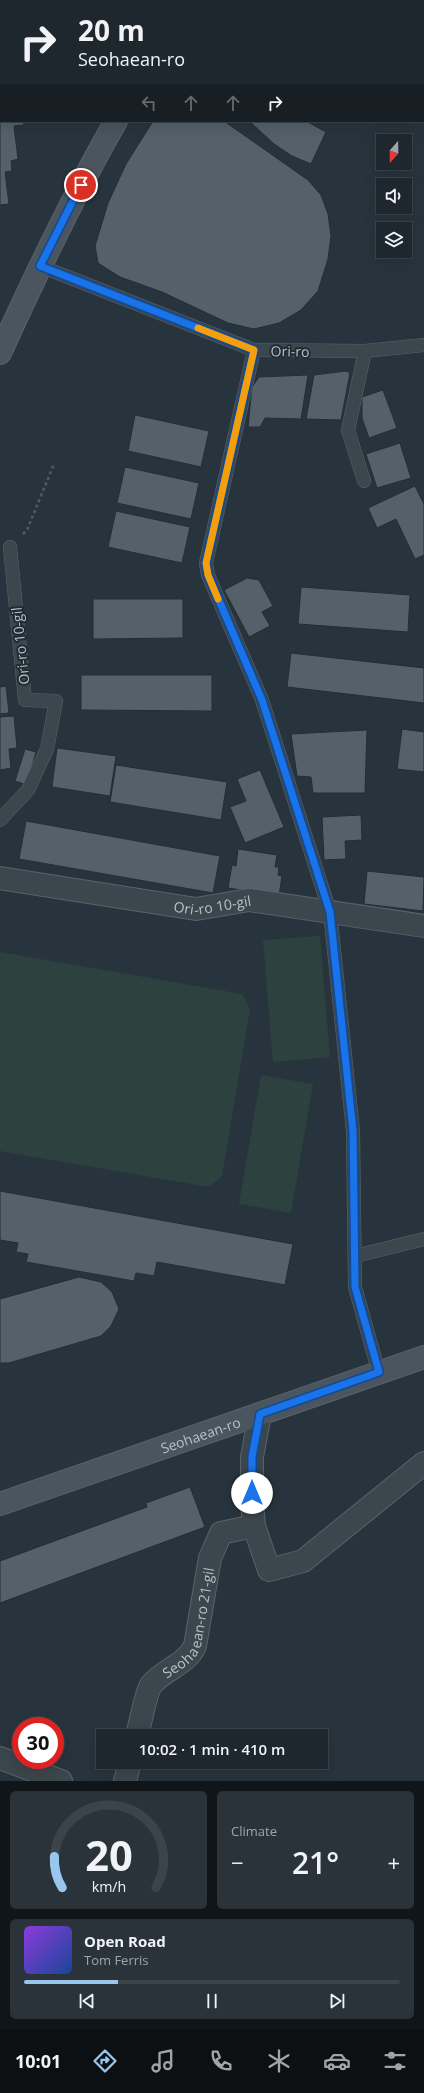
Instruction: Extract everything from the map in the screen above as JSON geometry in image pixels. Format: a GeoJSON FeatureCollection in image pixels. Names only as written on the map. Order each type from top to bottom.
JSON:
{"type":"FeatureCollection","features":[{"type":"Feature","properties":{"kind":"main road"},"geometry":{"type":"LineString","coordinates":[[0,353],[40,266],[115,122]]}},
{"type":"Feature","properties":{"kind":"main road","name":"Seohaean-ro"},"geometry":{"type":"LineString","coordinates":[[0,1504],[424,1357]]}},
{"type":"Feature","properties":{"kind":"street","name":"Ori-ro 10-gil"},"geometry":{"type":"LineString","coordinates":[[0,878],[196,909],[249,900],[424,926]]}},
{"type":"Feature","properties":{"kind":"street"},"geometry":{"type":"LineString","coordinates":[[260,1414],[252,1457],[252,1490],[254,1526],[268,1570],[303,1561],[424,1463]]}},
{"type":"Feature","properties":{"kind":"street","name":"Seohaean-ro 21-gil"},"geometry":{"type":"LineString","coordinates":[[139,1729],[150,1686],[160,1676],[191,1655],[195,1646],[210,1558],[221,1533],[254,1526]]}},
{"type":"Feature","properties":{"kind":"street"},"geometry":{"type":"LineString","coordinates":[[0,1758],[61,1781]]}},
{"type":"Feature","properties":{"kind":"street"},"geometry":{"type":"LineString","coordinates":[[125,1781],[128,1769]]}},
{"type":"Feature","properties":{"kind":"lane"},"geometry":{"type":"LineString","coordinates":[[104,142],[111,122]]}},
{"type":"Feature","properties":{"kind":"lane","name":"Ori-ro"},"geometry":{"type":"LineString","coordinates":[[40,266],[254,350],[365,351],[424,345]]}},
{"type":"Feature","properties":{"kind":"lane"},"geometry":{"type":"LineString","coordinates":[[254,350],[206,563],[208,575],[262,700],[330,912],[353,1131],[355,1287],[379,1372]]}},
{"type":"Feature","properties":{"kind":"lane"},"geometry":{"type":"LineString","coordinates":[[364,481],[348,430],[365,351]]}},
{"type":"Feature","properties":{"kind":"lane","name":"Ori-ro 10-gil"},"geometry":{"type":"LineString","coordinates":[[0,820],[28,790],[46,749],[56,701],[25,700],[10,547]]}},
{"type":"Feature","properties":{"kind":"lane"},"geometry":{"type":"LineString","coordinates":[[355,1256],[424,1239]]}},
{"type":"Feature","properties":{"kind":"path"},"geometry":{"type":"LineString","coordinates":[[10,547],[28,530],[54,464]]}},
{"type":"Feature","properties":{"kind":"green space"},"geometry":{"type":"Polygon","coordinates":[[[320,936],[330,1057],[273,1062],[263,940],[320,936]]]}},
{"type":"Feature","properties":{"kind":"green space"},"geometry":{"type":"Polygon","coordinates":[[[0,952],[242,994],[250,1009],[222,1176],[209,1187],[0,1151],[0,952]]]}},
{"type":"Feature","properties":{"kind":"green space"},"geometry":{"type":"Polygon","coordinates":[[[261,1075],[313,1084],[291,1213],[239,1204],[261,1075]]]}},
{"type":"Feature","properties":{"kind":"building"},"geometry":{"type":"Polygon","coordinates":[[[0,122],[23,122],[24,125],[14,126],[18,159],[11,161],[12,171],[5,172],[9,204],[0,205],[0,122]]]}},
{"type":"Feature","properties":{"kind":"building"},"geometry":{"type":"Polygon","coordinates":[[[152,122],[225,122],[308,180],[321,195],[328,214],[331,236],[328,259],[318,291],[301,310],[279,323],[254,329],[228,323],[162,292],[120,277],[98,263],[95,246],[108,203],[126,164],[152,122]]]}},
{"type":"Feature","properties":{"kind":"building"},"geometry":{"type":"Polygon","coordinates":[[[250,122],[308,122],[326,132],[311,164],[292,156],[274,144],[250,122]]]}},
{"type":"Feature","properties":{"kind":"building"},"geometry":{"type":"Polygon","coordinates":[[[346,371],[350,373],[341,420],[306,419],[314,375],[346,371]]]}},
{"type":"Feature","properties":{"kind":"building"},"geometry":{"type":"Polygon","coordinates":[[[308,375],[301,419],[265,418],[260,427],[248,427],[252,387],[259,377],[308,375]]]}},
{"type":"Feature","properties":{"kind":"building"},"geometry":{"type":"Polygon","coordinates":[[[383,390],[397,428],[369,438],[362,418],[362,397],[383,390]]]}},
{"type":"Feature","properties":{"kind":"building"},"geometry":{"type":"Polygon","coordinates":[[[135,415],[209,431],[201,467],[128,451],[135,415]]]}},
{"type":"Feature","properties":{"kind":"building"},"geometry":{"type":"Polygon","coordinates":[[[400,443],[411,478],[377,488],[366,454],[400,443]]]}},
{"type":"Feature","properties":{"kind":"building"},"geometry":{"type":"Polygon","coordinates":[[[125,467],[199,483],[191,519],[117,503],[125,467]]]}},
{"type":"Feature","properties":{"kind":"building"},"geometry":{"type":"Polygon","coordinates":[[[415,486],[424,504],[424,555],[415,559],[396,519],[377,528],[368,508],[415,486]]]}},
{"type":"Feature","properties":{"kind":"building"},"geometry":{"type":"Polygon","coordinates":[[[116,511],[190,527],[182,563],[108,547],[116,511]]]}},
{"type":"Feature","properties":{"kind":"building"},"geometry":{"type":"Polygon","coordinates":[[[247,578],[259,580],[273,606],[262,612],[270,626],[249,637],[224,590],[247,578]]]}},
{"type":"Feature","properties":{"kind":"building"},"geometry":{"type":"Polygon","coordinates":[[[301,587],[410,595],[408,632],[298,624],[301,587]]]}},
{"type":"Feature","properties":{"kind":"building"},"geometry":{"type":"Polygon","coordinates":[[[93,599],[183,599],[183,638],[93,639],[93,599]]]}},
{"type":"Feature","properties":{"kind":"building"},"geometry":{"type":"Polygon","coordinates":[[[291,653],[424,668],[424,703],[287,687],[291,653]]]}},
{"type":"Feature","properties":{"kind":"building"},"geometry":{"type":"Polygon","coordinates":[[[81,675],[212,675],[212,711],[81,710],[81,675]]]}},
{"type":"Feature","properties":{"kind":"building"},"geometry":{"type":"Polygon","coordinates":[[[6,686],[9,713],[0,714],[0,687],[6,686]]]}},
{"type":"Feature","properties":{"kind":"building"},"geometry":{"type":"Polygon","coordinates":[[[14,716],[17,748],[9,749],[11,768],[0,770],[0,717],[14,716]]]}},
{"type":"Feature","properties":{"kind":"building"},"geometry":{"type":"Polygon","coordinates":[[[402,729],[424,732],[424,772],[397,769],[402,729]]]}},
{"type":"Feature","properties":{"kind":"building"},"geometry":{"type":"Polygon","coordinates":[[[367,730],[365,793],[313,793],[311,777],[297,776],[291,734],[367,730]]]}},
{"type":"Feature","properties":{"kind":"building"},"geometry":{"type":"Polygon","coordinates":[[[57,748],[116,756],[110,796],[52,787],[57,748]]]}},
{"type":"Feature","properties":{"kind":"building"},"geometry":{"type":"Polygon","coordinates":[[[25,749],[36,752],[27,785],[15,781],[25,749]]]}},
{"type":"Feature","properties":{"kind":"building"},"geometry":{"type":"Polygon","coordinates":[[[116,765],[227,782],[221,820],[110,802],[116,765]]]}},
{"type":"Feature","properties":{"kind":"building"},"geometry":{"type":"Polygon","coordinates":[[[260,770],[284,827],[245,843],[230,807],[246,801],[237,779],[260,770]]]}},
{"type":"Feature","properties":{"kind":"building"},"geometry":{"type":"Polygon","coordinates":[[[361,815],[362,840],[345,841],[346,859],[324,860],[322,817],[361,815]]]}},
{"type":"Feature","properties":{"kind":"building"},"geometry":{"type":"Polygon","coordinates":[[[26,821],[220,856],[213,893],[19,859],[26,821]]]}},
{"type":"Feature","properties":{"kind":"building"},"geometry":{"type":"Polygon","coordinates":[[[238,849],[277,855],[275,867],[279,867],[278,875],[282,876],[279,896],[228,888],[232,865],[236,866],[238,849]]]}},
{"type":"Feature","properties":{"kind":"building"},"geometry":{"type":"Polygon","coordinates":[[[367,871],[424,877],[423,911],[364,904],[367,871]]]}},
{"type":"Feature","properties":{"kind":"building"},"geometry":{"type":"Polygon","coordinates":[[[0,1191],[293,1244],[285,1285],[157,1262],[154,1276],[136,1273],[134,1281],[26,1262],[28,1254],[16,1252],[18,1243],[0,1240],[0,1191]]]}},
{"type":"Feature","properties":{"kind":"building"},"geometry":{"type":"Polygon","coordinates":[[[79,1277],[101,1282],[112,1292],[119,1309],[111,1326],[101,1336],[9,1363],[0,1363],[0,1299],[79,1277]]]}},
{"type":"Feature","properties":{"kind":"building"},"geometry":{"type":"Polygon","coordinates":[[[190,1487],[205,1527],[0,1603],[0,1561],[147,1507],[146,1503],[190,1487]]]}},
{"type":"Feature","properties":{"kind":"slow traffic"},"geometry":{"type":"LineString","coordinates":[[198,328],[254,350],[206,563],[208,575],[218,599]]}},
{"type":"Feature","properties":{"kind":"route"},"geometry":{"type":"LineString","coordinates":[[81,185],[40,266],[254,350],[206,563],[208,575],[262,700],[330,912],[353,1131],[355,1287],[379,1372],[260,1414],[252,1457],[252,1493]]}}]}
